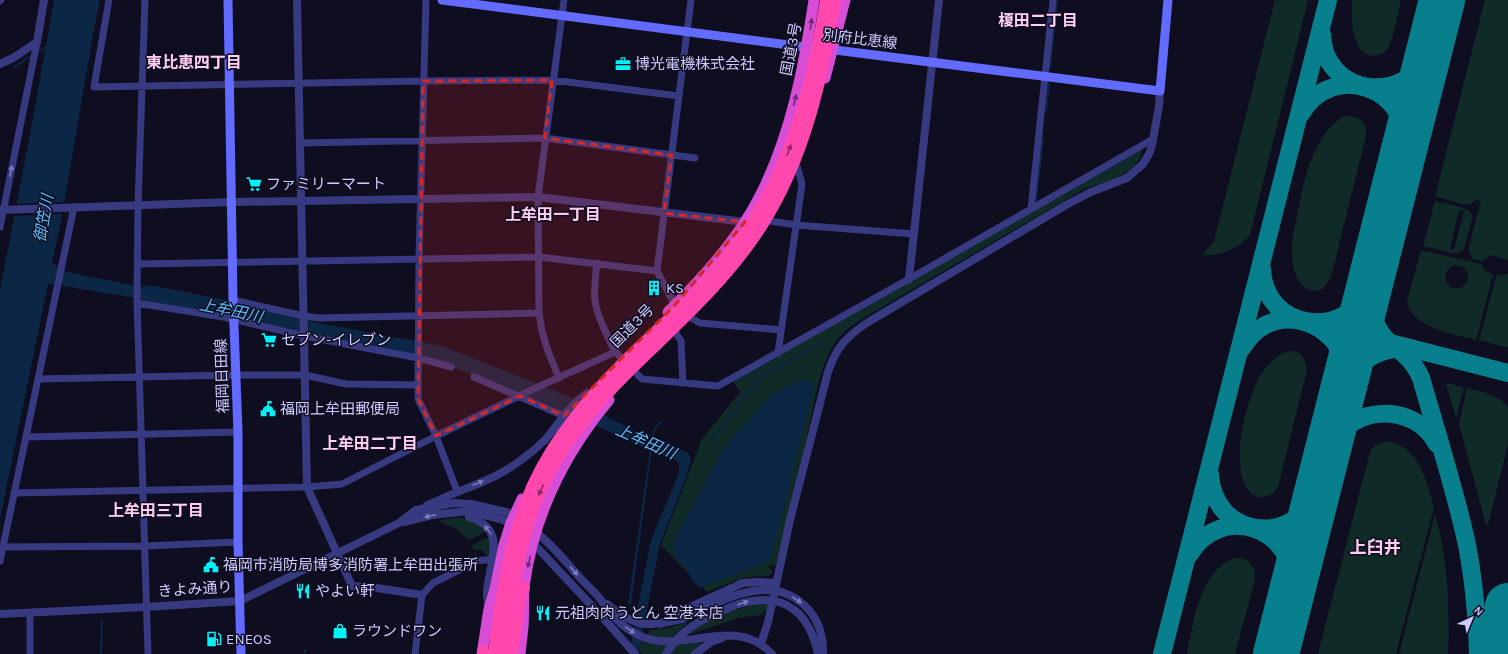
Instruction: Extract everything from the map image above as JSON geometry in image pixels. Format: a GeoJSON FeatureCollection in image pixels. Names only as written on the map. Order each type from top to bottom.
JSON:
{"type":"FeatureCollection","features":[{"type":"Feature","properties":{"kind":"highway","name":"国道3号"},"geometry":{"type":"LineString","coordinates":[[487,653],[489,608],[513,519],[566,415],[618,355],[675,305],[714,262],[745,222],[760,197],[777,156],[794,105],[807,47],[814,0]]}},
{"type":"Feature","properties":{"kind":"highway"},"geometry":{"type":"LineString","coordinates":[[504,654],[503,585],[515,536],[534,483],[551,452],[574,417],[589,399],[624,362],[720,267],[754,220],[774,186],[800,119],[810,81],[826,0]]}},
{"type":"Feature","properties":{"kind":"highway"},"geometry":{"type":"LineString","coordinates":[[487,653],[503,622],[524,538],[540,492],[559,456],[593,409],[631,368],[712,289],[727,272],[762,225],[782,189],[797,156],[808,123],[826,49],[835,0]]}},
{"type":"Feature","properties":{"kind":"highway"},"geometry":{"type":"LineString","coordinates":[[520,654],[523,627],[524,588],[536,531],[542,513],[561,471],[578,440],[600,410],[669,336],[691,318],[729,276],[770,221],[797,166],[809,133],[833,50],[845,0]]}},
{"type":"Feature","properties":{"kind":"highway"},"geometry":{"type":"LineString","coordinates":[[512,654],[520,596],[524,588]]}},
{"type":"Feature","properties":{"kind":"highway"},"geometry":{"type":"LineString","coordinates":[[503,622],[509,645],[508,654]]}},
{"type":"Feature","properties":{"kind":"main road","name":"福岡日田線"},"geometry":{"type":"LineString","coordinates":[[228,0],[233,303],[238,432],[238,542],[241,654]]}},
{"type":"Feature","properties":{"kind":"main road","name":"別府比恵線"},"geometry":{"type":"LineString","coordinates":[[442,0],[1160,91]]}},
{"type":"Feature","properties":{"kind":"main road"},"geometry":{"type":"LineString","coordinates":[[1160,91],[1168,0]]}},
{"type":"Feature","properties":{"kind":"street"},"geometry":{"type":"LineString","coordinates":[[0,227],[5,210],[44,0]]}},
{"type":"Feature","properties":{"kind":"street"},"geometry":{"type":"LineString","coordinates":[[109,0],[94,87],[552,80],[679,96]]}},
{"type":"Feature","properties":{"kind":"street"},"geometry":{"type":"LineString","coordinates":[[145,0],[138,205],[137,302],[148,654]]}},
{"type":"Feature","properties":{"kind":"street"},"geometry":{"type":"LineString","coordinates":[[297,0],[307,487],[352,586],[377,588],[422,595]]}},
{"type":"Feature","properties":{"kind":"street"},"geometry":{"type":"LineString","coordinates":[[426,0],[420,199],[418,399],[436,436],[457,491]]}},
{"type":"Feature","properties":{"kind":"street"},"geometry":{"type":"LineString","coordinates":[[559,378],[544,342],[539,313],[538,197],[552,80],[564,0]]}},
{"type":"Feature","properties":{"kind":"street"},"geometry":{"type":"LineString","coordinates":[[675,305],[657,271],[692,0]]}},
{"type":"Feature","properties":{"kind":"street"},"geometry":{"type":"LineString","coordinates":[[909,279],[940,0]]}},
{"type":"Feature","properties":{"kind":"street"},"geometry":{"type":"LineString","coordinates":[[1031,210],[1053,0]]}},
{"type":"Feature","properties":{"kind":"street"},"geometry":{"type":"LineString","coordinates":[[0,64],[13,58],[37,42]]}},
{"type":"Feature","properties":{"kind":"street"},"geometry":{"type":"LineString","coordinates":[[761,644],[768,622],[790,520],[828,372],[842,343],[858,328],[1080,197],[1126,178],[1138,169],[1147,157],[1153,141],[1160,91]]}},
{"type":"Feature","properties":{"kind":"street"},"geometry":{"type":"LineString","coordinates":[[300,143],[545,138],[696,158]]}},
{"type":"Feature","properties":{"kind":"street"},"geometry":{"type":"LineString","coordinates":[[635,372],[642,379],[718,386],[1153,141]]}},
{"type":"Feature","properties":{"kind":"street"},"geometry":{"type":"LineString","coordinates":[[778,353],[802,184],[797,166]]}},
{"type":"Feature","properties":{"kind":"street"},"geometry":{"type":"LineString","coordinates":[[5,210],[232,202],[538,197],[745,222]]}},
{"type":"Feature","properties":{"kind":"street"},"geometry":{"type":"LineString","coordinates":[[0,561],[63,262],[72,207]]}},
{"type":"Feature","properties":{"kind":"street"},"geometry":{"type":"LineString","coordinates":[[770,221],[796,225],[914,234]]}},
{"type":"Feature","properties":{"kind":"street"},"geometry":{"type":"LineString","coordinates":[[138,264],[539,256],[657,271]]}},
{"type":"Feature","properties":{"kind":"street"},"geometry":{"type":"LineString","coordinates":[[14,493],[307,487],[342,484],[436,436],[540,386],[618,355],[597,314],[594,303],[597,263]]}},
{"type":"Feature","properties":{"kind":"street"},"geometry":{"type":"LineString","coordinates":[[137,302],[234,319],[304,335],[418,357],[452,367]]}},
{"type":"Feature","properties":{"kind":"street"},"geometry":{"type":"LineString","coordinates":[[233,303],[304,319],[539,313]]}},
{"type":"Feature","properties":{"kind":"street"},"geometry":{"type":"LineString","coordinates":[[691,318],[700,323],[781,330]]}},
{"type":"Feature","properties":{"kind":"street"},"geometry":{"type":"LineString","coordinates":[[675,332],[680,341],[683,383]]}},
{"type":"Feature","properties":{"kind":"street"},"geometry":{"type":"LineString","coordinates":[[38,379],[305,375],[346,384],[418,386]]}},
{"type":"Feature","properties":{"kind":"street"},"geometry":{"type":"LineString","coordinates":[[416,510],[457,491],[497,476],[518,463],[545,440],[566,415],[474,377]]}},
{"type":"Feature","properties":{"kind":"street"},"geometry":{"type":"LineString","coordinates":[[26,437],[238,432]]}},
{"type":"Feature","properties":{"kind":"street","name":"きよみ通り"},"geometry":{"type":"LineString","coordinates":[[0,614],[240,601],[399,523],[416,510],[454,503],[471,504],[513,519]]}},
{"type":"Feature","properties":{"kind":"street"},"geometry":{"type":"LineString","coordinates":[[469,511],[469,517],[482,523],[489,530],[494,542],[493,559],[487,593],[489,608]]}},
{"type":"Feature","properties":{"kind":"street","name":"きよみ通り"},"geometry":{"type":"LineString","coordinates":[[399,523],[432,515],[469,511],[503,520],[513,519]]}},
{"type":"Feature","properties":{"kind":"street"},"geometry":{"type":"LineString","coordinates":[[513,519],[536,531],[602,600],[629,619],[643,624],[660,624],[682,619],[739,594],[760,589],[782,592],[801,601],[810,610],[821,632],[823,654]]}},
{"type":"Feature","properties":{"kind":"street"},"geometry":{"type":"LineString","coordinates":[[513,519],[541,553],[606,621],[635,654]]}},
{"type":"Feature","properties":{"kind":"street"},"geometry":{"type":"LineString","coordinates":[[3,547],[144,546],[238,542]]}},
{"type":"Feature","properties":{"kind":"street"},"geometry":{"type":"LineString","coordinates":[[415,654],[422,595],[433,583],[477,561],[493,559]]}},
{"type":"Feature","properties":{"kind":"street"},"geometry":{"type":"LineString","coordinates":[[660,624],[675,614],[743,583],[776,583]]}},
{"type":"Feature","properties":{"kind":"street"},"geometry":{"type":"LineString","coordinates":[[666,654],[679,636],[698,622],[745,602],[768,599],[782,602],[795,610],[807,624],[815,638],[818,654]]}},
{"type":"Feature","properties":{"kind":"street"},"geometry":{"type":"LineString","coordinates":[[602,600],[602,603],[628,630],[648,639],[669,641],[710,636],[747,638],[761,644],[772,654]]}},
{"type":"Feature","properties":{"kind":"street"},"geometry":{"type":"LineString","coordinates":[[30,613],[30,654]]}},
{"type":"Feature","properties":{"kind":"street"},"geometry":{"type":"LineString","coordinates":[[695,654],[711,642],[730,636]]}},
{"type":"Feature","properties":{"kind":"highlighted area"},"geometry":{"type":"Polygon","coordinates":[[[552,80],[545,138],[672,155],[664,213],[745,222],[675,305],[564,416],[520,396],[436,436],[418,399],[423,81],[552,80]]]}},
{"type":"Feature","properties":{"kind":"green space"},"geometry":{"type":"Polygon","coordinates":[[[1275,0],[1308,0],[1250,235],[1240,244],[1228,251],[1215,255],[1202,255],[1214,241],[1275,0]]]}},
{"type":"Feature","properties":{"kind":"green space"},"geometry":{"type":"Polygon","coordinates":[[[1352,0],[1401,0],[1392,39],[1387,49],[1383,53],[1374,56],[1367,54],[1360,49],[1354,36],[1352,0]]]}},
{"type":"Feature","properties":{"kind":"green space"},"geometry":{"type":"Polygon","coordinates":[[[1485,0],[1508,0],[1508,262],[1507,260],[1491,255],[1482,261],[1473,259],[1468,250],[1481,201],[1476,200],[1471,204],[1465,205],[1435,196],[1485,0]]]}},
{"type":"Feature","properties":{"kind":"green space"},"geometry":{"type":"Polygon","coordinates":[[[1344,116],[1353,116],[1361,120],[1365,126],[1366,136],[1331,277],[1323,289],[1311,290],[1301,284],[1294,271],[1292,256],[1293,234],[1302,191],[1311,159],[1325,133],[1344,116]]]}},
{"type":"Feature","properties":{"kind":"green space"},"geometry":{"type":"Polygon","coordinates":[[[1142,148],[1136,165],[1129,171],[1101,184],[1084,189],[872,313],[852,326],[836,341],[830,351],[821,375],[776,565],[768,566],[773,572],[769,576],[746,577],[707,592],[661,545],[702,439],[740,392],[733,381],[1142,148]]]}},
{"type":"Feature","properties":{"kind":"green space"},"geometry":{"type":"Polygon","coordinates":[[[1435,201],[1460,207],[1472,214],[1464,249],[1456,254],[1423,246],[1435,201]],[[1459,210],[1450,249],[1454,250],[1464,211],[1459,210]]]}},
{"type":"Feature","properties":{"kind":"green space"},"geometry":{"type":"Polygon","coordinates":[[[1421,250],[1481,264],[1486,272],[1493,274],[1476,340],[1446,332],[1425,324],[1416,318],[1410,310],[1407,301],[1421,250]],[[1455,265],[1446,272],[1445,278],[1450,287],[1458,288],[1466,284],[1468,273],[1463,267],[1455,265]]]}},
{"type":"Feature","properties":{"kind":"green space"},"geometry":{"type":"Polygon","coordinates":[[[1508,273],[1508,347],[1505,347],[1479,340],[1497,274],[1503,276],[1508,273]]]}},
{"type":"Feature","properties":{"kind":"green space"},"geometry":{"type":"Polygon","coordinates":[[[1287,351],[1296,352],[1302,355],[1307,370],[1278,487],[1273,494],[1258,497],[1247,489],[1241,473],[1240,447],[1242,433],[1248,405],[1259,377],[1273,360],[1287,351]]]}},
{"type":"Feature","properties":{"kind":"green space"},"geometry":{"type":"Polygon","coordinates":[[[1449,383],[1464,388],[1456,418],[1446,384],[1449,383]]]}},
{"type":"Feature","properties":{"kind":"green space"},"geometry":{"type":"Polygon","coordinates":[[[1467,388],[1495,396],[1508,407],[1508,444],[1488,525],[1486,525],[1459,424],[1467,388]]]}},
{"type":"Feature","properties":{"kind":"green space"},"geometry":{"type":"Polygon","coordinates":[[[1385,441],[1394,443],[1410,452],[1420,466],[1434,507],[1396,654],[1318,654],[1370,452],[1374,446],[1385,441]]]}},
{"type":"Feature","properties":{"kind":"green space"},"geometry":{"type":"Polygon","coordinates":[[[1435,514],[1443,548],[1447,583],[1449,619],[1448,654],[1399,654],[1435,514]]]}},
{"type":"Feature","properties":{"kind":"green space"},"geometry":{"type":"Polygon","coordinates":[[[459,517],[474,521],[487,531],[469,540],[457,529],[442,523],[440,520],[459,517]]]}},
{"type":"Feature","properties":{"kind":"green space"},"geometry":{"type":"Polygon","coordinates":[[[490,536],[492,543],[489,556],[487,556],[481,549],[474,550],[472,545],[490,536]]]}},
{"type":"Feature","properties":{"kind":"green space"},"geometry":{"type":"Polygon","coordinates":[[[1233,558],[1247,560],[1252,566],[1255,574],[1255,580],[1235,654],[1187,654],[1199,600],[1209,580],[1216,571],[1233,558]]]}},
{"type":"Feature","properties":{"kind":"green space"},"geometry":{"type":"Polygon","coordinates":[[[756,604],[769,604],[768,609],[760,615],[738,618],[682,637],[715,616],[756,604]]]}},
{"type":"Feature","properties":{"kind":"green space"},"geometry":{"type":"Polygon","coordinates":[[[688,622],[670,639],[649,636],[648,634],[650,630],[668,628],[688,622]]]}},
{"type":"Feature","properties":{"kind":"green space"},"geometry":{"type":"Polygon","coordinates":[[[641,639],[667,644],[662,654],[642,654],[639,651],[641,639]]]}},
{"type":"Feature","properties":{"kind":"green space"},"geometry":{"type":"Polygon","coordinates":[[[704,640],[690,654],[671,654],[677,643],[704,640]]]}},
{"type":"Feature","properties":{"kind":"water"},"geometry":{"type":"Polygon","coordinates":[[[54,0],[100,0],[62,216],[52,263],[67,272],[141,287],[151,285],[245,304],[298,317],[308,321],[442,346],[568,396],[650,439],[655,426],[663,420],[663,422],[657,427],[653,436],[685,451],[691,459],[686,477],[660,544],[638,654],[629,654],[650,544],[679,473],[679,464],[677,461],[652,449],[631,605],[628,604],[650,450],[558,409],[447,365],[223,316],[141,299],[63,286],[54,283],[48,284],[0,519],[0,290],[54,0]]]}},
{"type":"Feature","properties":{"kind":"water"},"geometry":{"type":"Polygon","coordinates":[[[802,380],[815,383],[770,560],[700,588],[691,579],[686,566],[673,554],[675,539],[723,450],[771,395],[802,380]]]}},
{"type":"Feature","properties":{"kind":"pier"},"geometry":{"type":"Polygon","coordinates":[[[66,202],[64,214],[13,216],[15,204],[66,202]]]}},
{"type":"Feature","properties":{"kind":"waterway"},"geometry":{"type":"LineString","coordinates":[[1050,68],[1057,0]]}},
{"type":"Feature","properties":{"kind":"waterway"},"geometry":{"type":"LineString","coordinates":[[38,52],[46,47]]}},
{"type":"Feature","properties":{"kind":"waterway"},"geometry":{"type":"LineString","coordinates":[[13,68],[32,55]]}},
{"type":"Feature","properties":{"kind":"waterway"},"geometry":{"type":"LineString","coordinates":[[1046,112],[1049,84]]}},
{"type":"Feature","properties":{"kind":"waterway"},"geometry":{"type":"LineString","coordinates":[[1036,199],[1043,138]]}},
{"type":"Feature","properties":{"kind":"waterway"},"geometry":{"type":"LineString","coordinates":[[1071,190],[1138,152]]}},
{"type":"Feature","properties":{"kind":"waterway"},"geometry":{"type":"LineString","coordinates":[[713,440],[716,434],[736,410],[740,401],[760,378],[822,343]]}},
{"type":"Feature","properties":{"kind":"waterway"},"geometry":{"type":"LineString","coordinates":[[735,381],[779,356]]}},
{"type":"Feature","properties":{"kind":"waterway"},"geometry":{"type":"LineString","coordinates":[[101,654],[102,620]]}},
{"type":"Feature","properties":{"kind":"taxiway"},"geometry":{"type":"LineString","coordinates":[[1162,654],[1328,0]]}},
{"type":"Feature","properties":{"kind":"taxiway"},"geometry":{"type":"LineString","coordinates":[[1322,34],[1326,55],[1337,71],[1352,82],[1369,87],[1388,86],[1406,79],[1421,66],[1431,46]]}},
{"type":"Feature","properties":{"kind":"taxiway"},"geometry":{"type":"LineString","coordinates":[[1301,114],[1314,97],[1331,88],[1349,85],[1367,88],[1383,96],[1396,109],[1403,127],[1404,148]]}},
{"type":"Feature","properties":{"kind":"taxiway"},"geometry":{"type":"LineString","coordinates":[[1262,268],[1266,289],[1276,305],[1291,316],[1309,322],[1328,321],[1345,314],[1360,301],[1371,281]]}},
{"type":"Feature","properties":{"kind":"taxiway"},"geometry":{"type":"LineString","coordinates":[[1369,289],[1370,305],[1374,320],[1381,333],[1392,345]]}},
{"type":"Feature","properties":{"kind":"taxiway"},"geometry":{"type":"LineString","coordinates":[[1241,349],[1256,331],[1274,321],[1287,319],[1313,325],[1334,341],[1341,352],[1345,365],[1344,387]]}},
{"type":"Feature","properties":{"kind":"taxiway"},"geometry":{"type":"LineString","coordinates":[[1304,321],[1508,373]]}},
{"type":"Feature","properties":{"kind":"taxiway"},"geometry":{"type":"LineString","coordinates":[[1380,341],[1405,355],[1414,365],[1421,378],[1451,482],[1467,545],[1475,599],[1478,654]]}},
{"type":"Feature","properties":{"kind":"taxiway"},"geometry":{"type":"LineString","coordinates":[[1344,386],[1354,371],[1367,359],[1392,349],[1401,348]]}},
{"type":"Feature","properties":{"kind":"taxiway"},"geometry":{"type":"LineString","coordinates":[[1327,454],[1341,431],[1356,421],[1368,416],[1381,414],[1394,414],[1419,424],[1429,433],[1437,444]]}},
{"type":"Feature","properties":{"kind":"taxiway"},"geometry":{"type":"LineString","coordinates":[[1210,474],[1215,495],[1225,512],[1239,523],[1256,528],[1275,527],[1292,521],[1307,508],[1318,489]]}},
{"type":"Feature","properties":{"kind":"taxiway"},"geometry":{"type":"LineString","coordinates":[[1189,555],[1203,538],[1220,529],[1238,526],[1256,529],[1272,538],[1284,552],[1291,570],[1292,592]]}},
{"type":"Feature","properties":{"kind":"runway"},"geometry":{"type":"LineString","coordinates":[[1276,654],[1442,0]]}},
{"type":"Feature","properties":{"kind":"runway"},"geometry":{"type":"LineString","coordinates":[[1496,654],[1508,606]]}},
{"type":"Feature","properties":{"kind":"place","name":"博光電機株式会社"},"geometry":{"type":"Point","coordinates":[623,64]}},
{"type":"Feature","properties":{"kind":"place","name":"ファミリーマート"},"geometry":{"type":"Point","coordinates":[254,184]}},
{"type":"Feature","properties":{"kind":"place","name":"KS"},"geometry":{"type":"Point","coordinates":[654,288]}},
{"type":"Feature","properties":{"kind":"place","name":"セブン-イレブン"},"geometry":{"type":"Point","coordinates":[269,340]}},
{"type":"Feature","properties":{"kind":"place","name":"福岡上牟田郵便局"},"geometry":{"type":"Point","coordinates":[268,409]}},
{"type":"Feature","properties":{"kind":"place","name":"福岡市消防局博多消防署上牟田出張所"},"geometry":{"type":"Point","coordinates":[211,565]}},
{"type":"Feature","properties":{"kind":"place","name":"やよい軒"},"geometry":{"type":"Point","coordinates":[303,591]}},
{"type":"Feature","properties":{"kind":"place","name":"元祖肉肉うどん 空港本店"},"geometry":{"type":"Point","coordinates":[543,613]}},
{"type":"Feature","properties":{"kind":"place","name":"ラウンドワン"},"geometry":{"type":"Point","coordinates":[340,631]}},
{"type":"Feature","properties":{"kind":"place","name":"ENEOS"},"geometry":{"type":"Point","coordinates":[214,639]}},
{"type":"Feature","properties":{"kind":"district","name":"榎田二丁目"},"geometry":{"type":"Point","coordinates":[1038,20]}},
{"type":"Feature","properties":{"kind":"district","name":"東比恵四丁目"},"geometry":{"type":"Point","coordinates":[194,62]}},
{"type":"Feature","properties":{"kind":"district","name":"上牟田一丁目"},"geometry":{"type":"Point","coordinates":[553,214]}},
{"type":"Feature","properties":{"kind":"district","name":"上牟田二丁目"},"geometry":{"type":"Point","coordinates":[370,443]}},
{"type":"Feature","properties":{"kind":"district","name":"上牟田三丁目"},"geometry":{"type":"Point","coordinates":[156,510]}},
{"type":"Feature","properties":{"kind":"district","name":"上臼井"},"geometry":{"type":"Point","coordinates":[1375,547]}},
{"type":"Feature","properties":{"kind":"water label","name":"御笠川"},"geometry":{"type":"Point","coordinates":[43,218]}},
{"type":"Feature","properties":{"kind":"water label","name":"上牟田川"},"geometry":{"type":"Point","coordinates":[231,310]}},
{"type":"Feature","properties":{"kind":"water label","name":"上牟田川"},"geometry":{"type":"Point","coordinates":[646,441]}}]}
